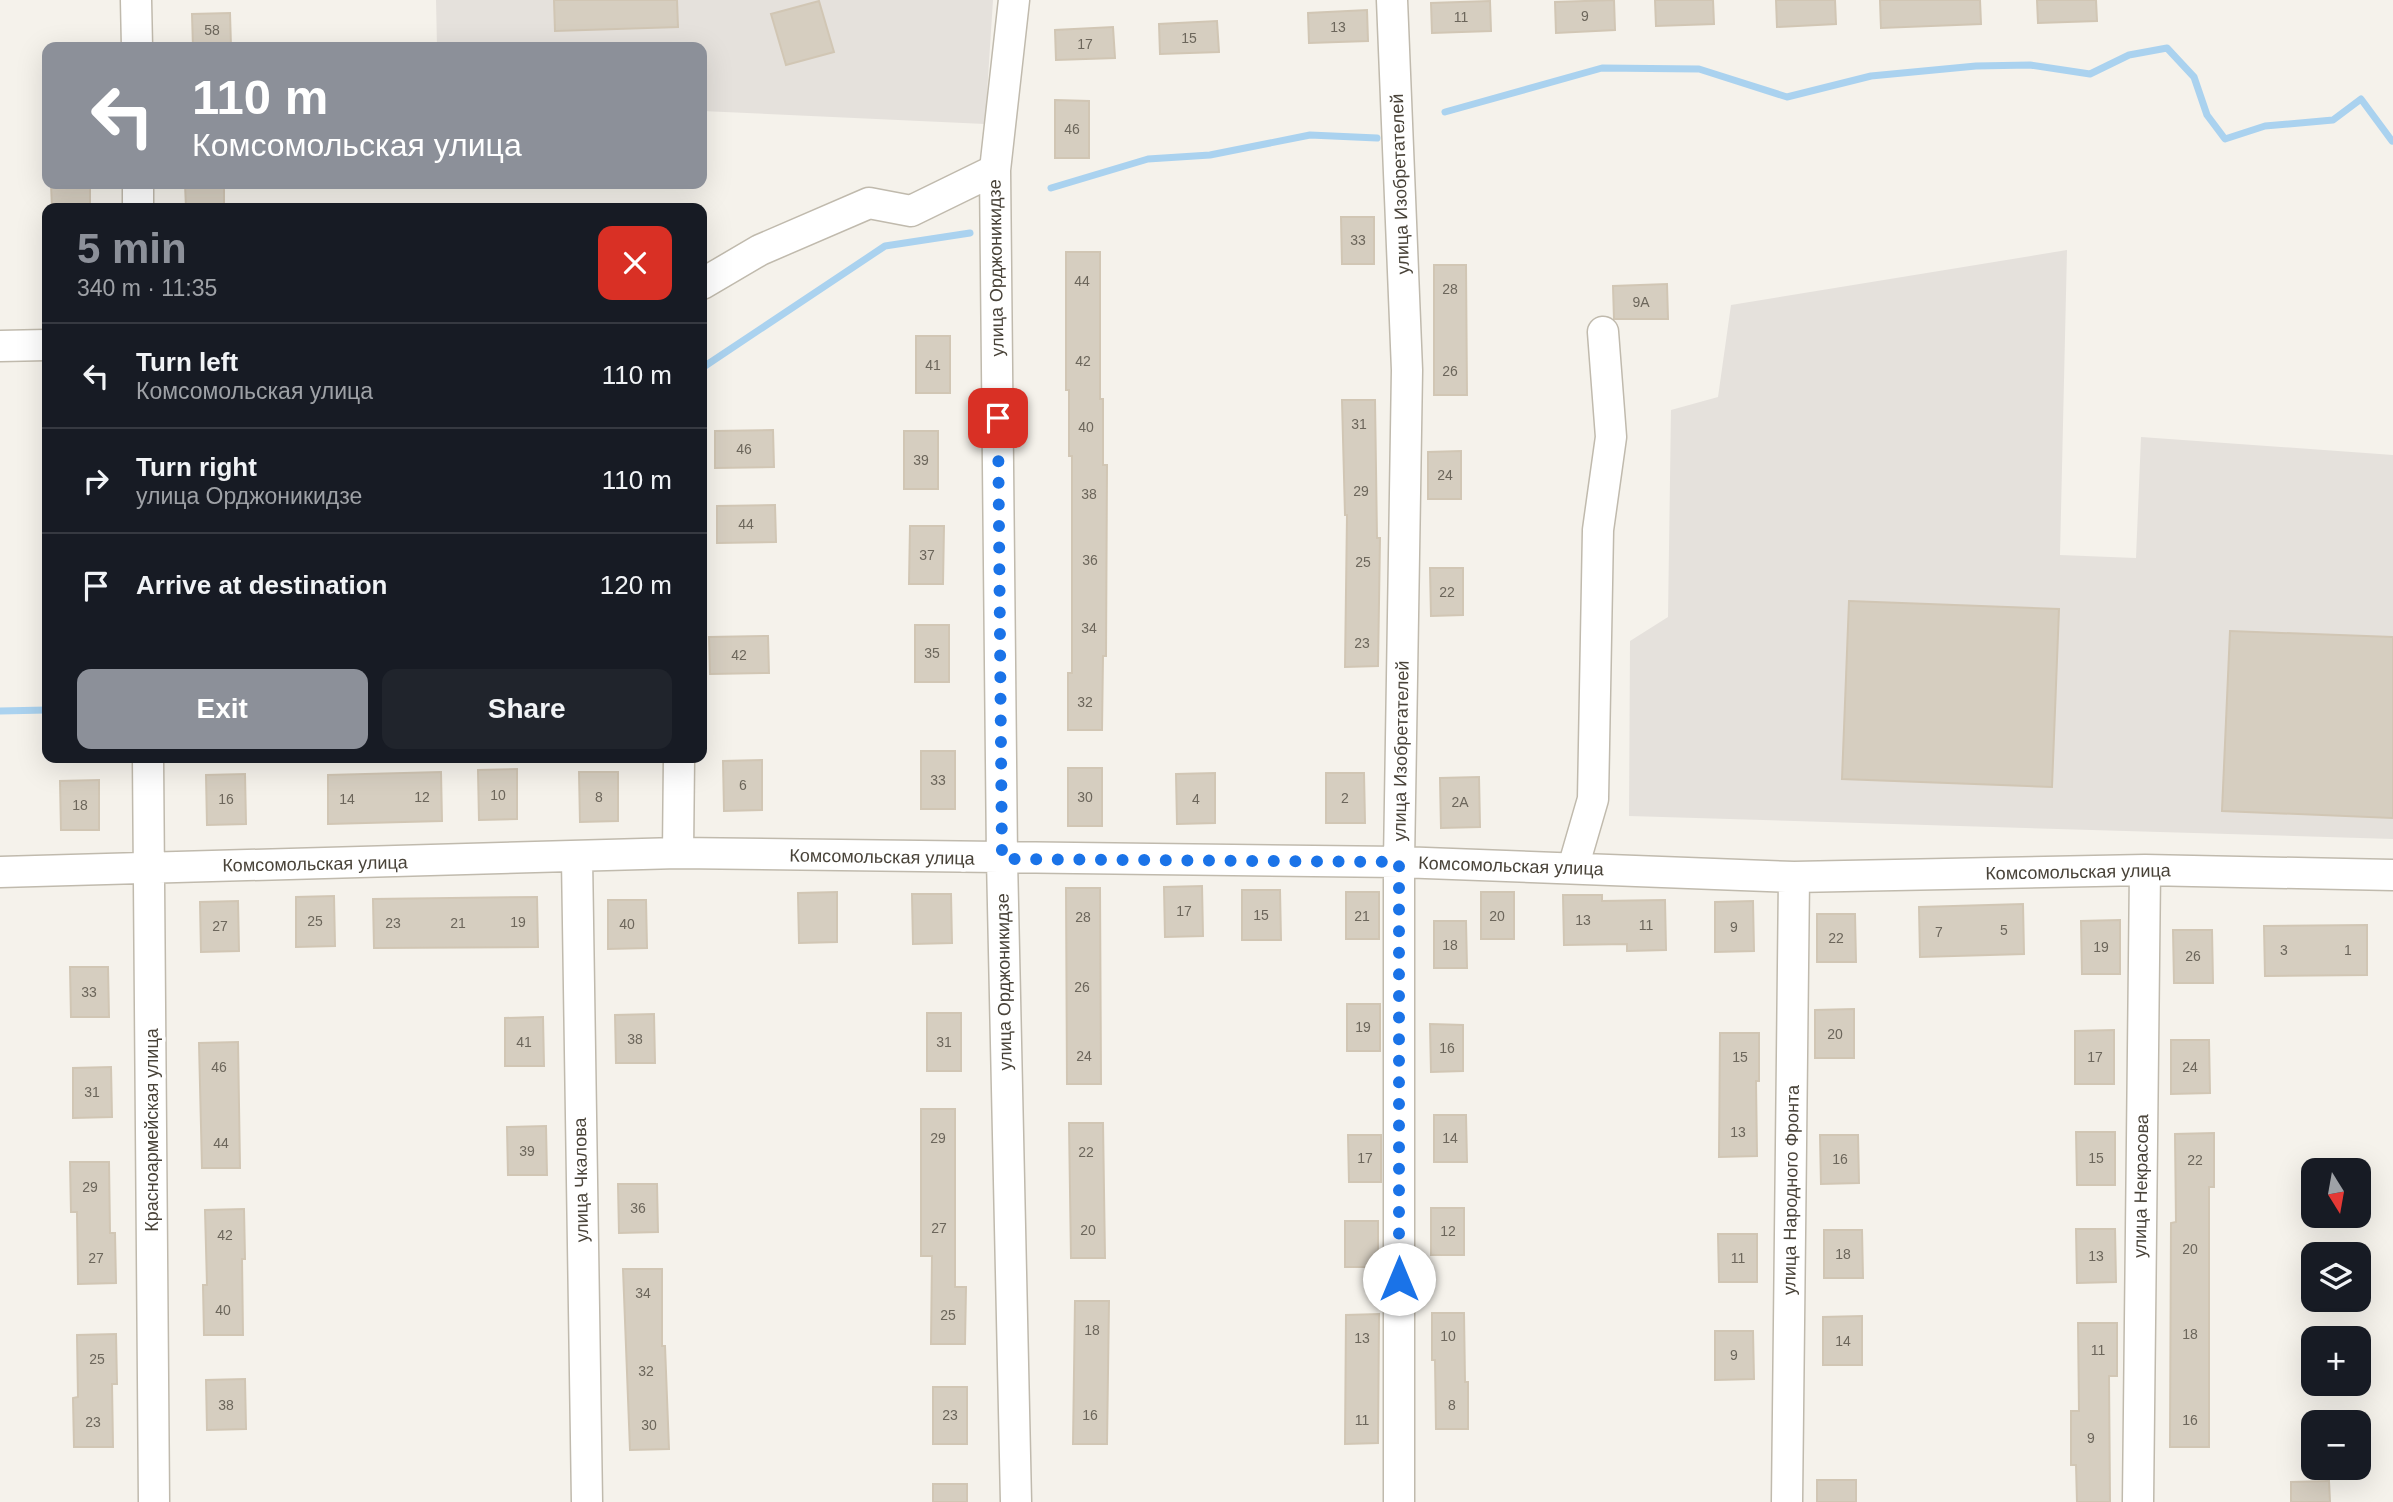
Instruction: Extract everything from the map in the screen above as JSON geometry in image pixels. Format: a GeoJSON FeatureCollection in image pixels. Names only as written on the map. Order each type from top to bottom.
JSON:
{"type":"FeatureCollection","features":[{"type":"Feature","properties":{"kind":"street"},"geometry":{"type":"LineString","coordinates":[[136,0],[137,42]]}},
{"type":"Feature","properties":{"kind":"street","name":"улица Орджоникидзе"},"geometry":{"type":"LineString","coordinates":[[1014,0],[995,170],[1002,859],[1016,1502]]}},
{"type":"Feature","properties":{"kind":"street","name":"улица Изобретателей"},"geometry":{"type":"LineString","coordinates":[[1392,0],[1408,370],[1399,862],[1399,1502]]}},
{"type":"Feature","properties":{"kind":"street"},"geometry":{"type":"LineString","coordinates":[[707,281],[760,250],[869,202],[911,211],[995,170]]}},
{"type":"Feature","properties":{"kind":"street"},"geometry":{"type":"LineString","coordinates":[[1573,868],[1593,799],[1598,530],[1611,437],[1602,332]]}},
{"type":"Feature","properties":{"kind":"street"},"geometry":{"type":"LineString","coordinates":[[0,346],[42,345]]}},
{"type":"Feature","properties":{"kind":"street","name":"Красноармейская улица"},"geometry":{"type":"LineString","coordinates":[[148,763],[154,1502]]}},
{"type":"Feature","properties":{"kind":"street"},"geometry":{"type":"LineString","coordinates":[[678,853],[679,763]]}},
{"type":"Feature","properties":{"kind":"street","name":"Комсомольская улица"},"geometry":{"type":"LineString","coordinates":[[0,872],[577,858],[678,853],[1399,862],[1794,877],[2145,870],[2393,875]]}},
{"type":"Feature","properties":{"kind":"street","name":"улица Чкалова"},"geometry":{"type":"LineString","coordinates":[[577,858],[587,1502]]}},
{"type":"Feature","properties":{"kind":"street","name":"улица Некрасова"},"geometry":{"type":"LineString","coordinates":[[2138,1502],[2145,870]]}},
{"type":"Feature","properties":{"kind":"street","name":"улица Народного Фронта"},"geometry":{"type":"LineString","coordinates":[[1787,1502],[1794,877]]}},
{"type":"Feature","properties":{"kind":"shaded area"},"geometry":{"type":"Polygon","coordinates":[[[436,0],[993,0],[985,124],[707,111],[707,42],[437,42],[436,0]]]}},
{"type":"Feature","properties":{"kind":"shaded area"},"geometry":{"type":"Polygon","coordinates":[[[2067,250],[2060,555],[2136,558],[2141,437],[2393,455],[2393,839],[1629,816],[1630,641],[1668,617],[1671,410],[1718,397],[1731,305],[2067,250]]]}},
{"type":"Feature","properties":{"kind":"building"},"geometry":{"type":"Polygon","coordinates":[[[554,0],[677,0],[678,27],[555,31],[554,0]]]}},
{"type":"Feature","properties":{"kind":"building"},"geometry":{"type":"Polygon","coordinates":[[[1614,0],[1615,30],[1556,33],[1555,2],[1614,0]]]}},
{"type":"Feature","properties":{"kind":"building"},"geometry":{"type":"Polygon","coordinates":[[[1655,0],[1713,0],[1714,24],[1656,26],[1655,0]]]}},
{"type":"Feature","properties":{"kind":"building"},"geometry":{"type":"Polygon","coordinates":[[[1776,0],[1835,0],[1836,24],[1777,27],[1776,0]]]}},
{"type":"Feature","properties":{"kind":"building"},"geometry":{"type":"Polygon","coordinates":[[[1880,0],[1980,0],[1981,24],[1881,28],[1880,0]]]}},
{"type":"Feature","properties":{"kind":"building"},"geometry":{"type":"Polygon","coordinates":[[[2037,0],[2096,0],[2097,21],[2038,23],[2037,0]]]}},
{"type":"Feature","properties":{"kind":"building"},"geometry":{"type":"Polygon","coordinates":[[[819,1],[834,52],[786,65],[771,14],[819,1]]]}},
{"type":"Feature","properties":{"kind":"building"},"geometry":{"type":"Polygon","coordinates":[[[1490,1],[1491,31],[1432,33],[1431,3],[1490,1]]]}},
{"type":"Feature","properties":{"kind":"building"},"geometry":{"type":"Polygon","coordinates":[[[1367,10],[1368,41],[1309,43],[1308,13],[1367,10]]]}},
{"type":"Feature","properties":{"kind":"building"},"geometry":{"type":"Polygon","coordinates":[[[230,13],[231,42],[193,42],[192,14],[230,13]]]}},
{"type":"Feature","properties":{"kind":"building"},"geometry":{"type":"Polygon","coordinates":[[[1217,21],[1219,52],[1160,54],[1159,24],[1217,21]]]}},
{"type":"Feature","properties":{"kind":"building"},"geometry":{"type":"Polygon","coordinates":[[[1113,27],[1115,58],[1056,60],[1055,30],[1113,27]]]}},
{"type":"Feature","properties":{"kind":"building"},"geometry":{"type":"Polygon","coordinates":[[[1055,100],[1089,101],[1089,158],[1055,158],[1055,100]]]}},
{"type":"Feature","properties":{"kind":"building"},"geometry":{"type":"Polygon","coordinates":[[[51,189],[90,189],[90,203],[52,203],[51,189]]]}},
{"type":"Feature","properties":{"kind":"building"},"geometry":{"type":"Polygon","coordinates":[[[185,189],[224,189],[224,203],[186,203],[185,189]]]}},
{"type":"Feature","properties":{"kind":"building"},"geometry":{"type":"Polygon","coordinates":[[[1341,217],[1374,217],[1374,264],[1342,264],[1341,217]]]}},
{"type":"Feature","properties":{"kind":"building"},"geometry":{"type":"Polygon","coordinates":[[[1066,252],[1100,252],[1100,399],[1103,399],[1103,465],[1107,465],[1106,656],[1103,656],[1102,730],[1068,730],[1068,673],[1072,673],[1072,456],[1069,456],[1069,390],[1066,390],[1066,252]]]}},
{"type":"Feature","properties":{"kind":"building"},"geometry":{"type":"Polygon","coordinates":[[[1434,265],[1466,265],[1467,395],[1434,395],[1434,265]]]}},
{"type":"Feature","properties":{"kind":"building"},"geometry":{"type":"Polygon","coordinates":[[[1667,284],[1668,319],[1614,319],[1613,286],[1667,284]]]}},
{"type":"Feature","properties":{"kind":"building"},"geometry":{"type":"Polygon","coordinates":[[[916,336],[950,336],[950,393],[916,393],[916,336]]]}},
{"type":"Feature","properties":{"kind":"building"},"geometry":{"type":"Polygon","coordinates":[[[1342,400],[1375,400],[1377,538],[1380,538],[1378,666],[1345,667],[1347,515],[1342,400]]]}},
{"type":"Feature","properties":{"kind":"building"},"geometry":{"type":"Polygon","coordinates":[[[773,430],[774,467],[715,468],[715,431],[773,430]]]}},
{"type":"Feature","properties":{"kind":"building"},"geometry":{"type":"Polygon","coordinates":[[[904,431],[938,431],[938,489],[904,489],[904,431]]]}},
{"type":"Feature","properties":{"kind":"building"},"geometry":{"type":"Polygon","coordinates":[[[1461,451],[1461,499],[1428,499],[1428,452],[1461,451]]]}},
{"type":"Feature","properties":{"kind":"building"},"geometry":{"type":"Polygon","coordinates":[[[775,505],[776,542],[717,543],[717,506],[775,505]]]}},
{"type":"Feature","properties":{"kind":"building"},"geometry":{"type":"Polygon","coordinates":[[[910,526],[944,526],[943,584],[909,584],[910,526]]]}},
{"type":"Feature","properties":{"kind":"building"},"geometry":{"type":"Polygon","coordinates":[[[1430,568],[1463,568],[1463,615],[1431,616],[1430,568]]]}},
{"type":"Feature","properties":{"kind":"building"},"geometry":{"type":"Polygon","coordinates":[[[1849,601],[2059,609],[2052,787],[1842,779],[1849,601]]]}},
{"type":"Feature","properties":{"kind":"building"},"geometry":{"type":"Polygon","coordinates":[[[915,625],[949,625],[949,682],[915,682],[915,625]]]}},
{"type":"Feature","properties":{"kind":"building"},"geometry":{"type":"Polygon","coordinates":[[[2230,631],[2393,637],[2393,818],[2222,811],[2230,631]]]}},
{"type":"Feature","properties":{"kind":"building"},"geometry":{"type":"Polygon","coordinates":[[[768,636],[769,673],[710,674],[709,637],[768,636]]]}},
{"type":"Feature","properties":{"kind":"building"},"geometry":{"type":"Polygon","coordinates":[[[921,751],[955,751],[955,809],[921,809],[921,751]]]}},
{"type":"Feature","properties":{"kind":"building"},"geometry":{"type":"Polygon","coordinates":[[[762,760],[762,810],[724,811],[723,761],[762,760]]]}},
{"type":"Feature","properties":{"kind":"building"},"geometry":{"type":"Polygon","coordinates":[[[1068,768],[1102,768],[1102,826],[1068,826],[1068,768]]]}},
{"type":"Feature","properties":{"kind":"building"},"geometry":{"type":"Polygon","coordinates":[[[517,769],[517,819],[479,820],[478,770],[517,769]]]}},
{"type":"Feature","properties":{"kind":"building"},"geometry":{"type":"Polygon","coordinates":[[[441,772],[442,821],[328,824],[328,775],[441,772]]]}},
{"type":"Feature","properties":{"kind":"building"},"geometry":{"type":"Polygon","coordinates":[[[579,772],[618,772],[618,821],[580,822],[579,772]]]}},
{"type":"Feature","properties":{"kind":"building"},"geometry":{"type":"Polygon","coordinates":[[[1215,773],[1215,823],[1177,824],[1176,774],[1215,773]]]}},
{"type":"Feature","properties":{"kind":"building"},"geometry":{"type":"Polygon","coordinates":[[[1326,773],[1364,773],[1365,823],[1326,823],[1326,773]]]}},
{"type":"Feature","properties":{"kind":"building"},"geometry":{"type":"Polygon","coordinates":[[[245,774],[246,824],[207,825],[206,775],[245,774]]]}},
{"type":"Feature","properties":{"kind":"building"},"geometry":{"type":"Polygon","coordinates":[[[1479,777],[1480,827],[1441,828],[1440,778],[1479,777]]]}},
{"type":"Feature","properties":{"kind":"building"},"geometry":{"type":"Polygon","coordinates":[[[99,780],[99,830],[61,830],[60,781],[99,780]]]}},
{"type":"Feature","properties":{"kind":"building"},"geometry":{"type":"Polygon","coordinates":[[[1202,886],[1203,936],[1165,937],[1164,887],[1202,886]]]}},
{"type":"Feature","properties":{"kind":"building"},"geometry":{"type":"Polygon","coordinates":[[[1066,888],[1100,888],[1101,1084],[1067,1084],[1066,888]]]}},
{"type":"Feature","properties":{"kind":"building"},"geometry":{"type":"Polygon","coordinates":[[[1242,890],[1280,890],[1281,940],[1242,940],[1242,890]]]}},
{"type":"Feature","properties":{"kind":"building"},"geometry":{"type":"Polygon","coordinates":[[[837,892],[837,942],[799,943],[798,893],[837,892]]]}},
{"type":"Feature","properties":{"kind":"building"},"geometry":{"type":"Polygon","coordinates":[[[1346,892],[1379,892],[1379,939],[1346,939],[1346,892]]]}},
{"type":"Feature","properties":{"kind":"building"},"geometry":{"type":"Polygon","coordinates":[[[1481,892],[1514,892],[1514,939],[1481,939],[1481,892]]]}},
{"type":"Feature","properties":{"kind":"building"},"geometry":{"type":"Polygon","coordinates":[[[912,894],[951,894],[952,943],[913,944],[912,894]]]}},
{"type":"Feature","properties":{"kind":"building"},"geometry":{"type":"Polygon","coordinates":[[[1563,895],[1602,895],[1602,901],[1665,900],[1666,950],[1627,951],[1627,944],[1564,945],[1563,895]]]}},
{"type":"Feature","properties":{"kind":"building"},"geometry":{"type":"Polygon","coordinates":[[[334,896],[335,946],[296,947],[296,897],[334,896]]]}},
{"type":"Feature","properties":{"kind":"building"},"geometry":{"type":"Polygon","coordinates":[[[537,897],[538,947],[374,948],[373,899],[537,897]]]}},
{"type":"Feature","properties":{"kind":"building"},"geometry":{"type":"Polygon","coordinates":[[[608,900],[646,900],[647,948],[608,949],[608,900]]]}},
{"type":"Feature","properties":{"kind":"building"},"geometry":{"type":"Polygon","coordinates":[[[238,901],[239,951],[201,952],[200,902],[238,901]]]}},
{"type":"Feature","properties":{"kind":"building"},"geometry":{"type":"Polygon","coordinates":[[[1753,901],[1754,951],[1715,952],[1715,902],[1753,901]]]}},
{"type":"Feature","properties":{"kind":"building"},"geometry":{"type":"Polygon","coordinates":[[[2023,904],[2024,954],[1920,957],[1919,907],[2023,904]]]}},
{"type":"Feature","properties":{"kind":"building"},"geometry":{"type":"Polygon","coordinates":[[[1817,914],[1855,914],[1856,962],[1817,962],[1817,914]]]}},
{"type":"Feature","properties":{"kind":"building"},"geometry":{"type":"Polygon","coordinates":[[[2120,920],[2120,974],[2082,974],[2081,921],[2120,920]]]}},
{"type":"Feature","properties":{"kind":"building"},"geometry":{"type":"Polygon","coordinates":[[[1434,921],[1466,921],[1467,968],[1434,968],[1434,921]]]}},
{"type":"Feature","properties":{"kind":"building"},"geometry":{"type":"Polygon","coordinates":[[[2367,925],[2367,975],[2265,976],[2264,926],[2367,925]]]}},
{"type":"Feature","properties":{"kind":"building"},"geometry":{"type":"Polygon","coordinates":[[[2173,930],[2212,930],[2213,983],[2174,983],[2173,930]]]}},
{"type":"Feature","properties":{"kind":"building"},"geometry":{"type":"Polygon","coordinates":[[[70,967],[108,967],[109,1017],[71,1017],[70,967]]]}},
{"type":"Feature","properties":{"kind":"building"},"geometry":{"type":"Polygon","coordinates":[[[1347,1004],[1380,1004],[1380,1051],[1347,1051],[1347,1004]]]}},
{"type":"Feature","properties":{"kind":"building"},"geometry":{"type":"Polygon","coordinates":[[[1854,1009],[1854,1058],[1815,1058],[1815,1010],[1854,1009]]]}},
{"type":"Feature","properties":{"kind":"building"},"geometry":{"type":"Polygon","coordinates":[[[927,1013],[961,1013],[961,1071],[927,1071],[927,1013]]]}},
{"type":"Feature","properties":{"kind":"building"},"geometry":{"type":"Polygon","coordinates":[[[654,1014],[655,1063],[616,1063],[615,1015],[654,1014]]]}},
{"type":"Feature","properties":{"kind":"building"},"geometry":{"type":"Polygon","coordinates":[[[543,1017],[544,1066],[505,1066],[505,1018],[543,1017]]]}},
{"type":"Feature","properties":{"kind":"building"},"geometry":{"type":"Polygon","coordinates":[[[1430,1024],[1463,1025],[1463,1071],[1431,1072],[1430,1024]]]}},
{"type":"Feature","properties":{"kind":"building"},"geometry":{"type":"Polygon","coordinates":[[[2114,1030],[2114,1084],[2075,1084],[2075,1031],[2114,1030]]]}},
{"type":"Feature","properties":{"kind":"building"},"geometry":{"type":"Polygon","coordinates":[[[1720,1033],[1759,1033],[1759,1081],[1756,1081],[1757,1156],[1719,1157],[1720,1033]]]}},
{"type":"Feature","properties":{"kind":"building"},"geometry":{"type":"Polygon","coordinates":[[[2171,1040],[2209,1040],[2210,1093],[2171,1094],[2171,1040]]]}},
{"type":"Feature","properties":{"kind":"building"},"geometry":{"type":"Polygon","coordinates":[[[238,1042],[240,1168],[202,1168],[199,1043],[238,1042]]]}},
{"type":"Feature","properties":{"kind":"building"},"geometry":{"type":"Polygon","coordinates":[[[111,1067],[112,1117],[73,1118],[73,1068],[111,1067]]]}},
{"type":"Feature","properties":{"kind":"building"},"geometry":{"type":"Polygon","coordinates":[[[921,1109],[955,1109],[955,1287],[966,1287],[965,1344],[931,1344],[932,1256],[921,1256],[921,1109]]]}},
{"type":"Feature","properties":{"kind":"building"},"geometry":{"type":"Polygon","coordinates":[[[1434,1115],[1466,1115],[1467,1162],[1434,1162],[1434,1115]]]}},
{"type":"Feature","properties":{"kind":"building"},"geometry":{"type":"Polygon","coordinates":[[[1069,1123],[1103,1123],[1105,1258],[1071,1258],[1069,1123]]]}},
{"type":"Feature","properties":{"kind":"building"},"geometry":{"type":"Polygon","coordinates":[[[546,1126],[547,1175],[508,1175],[507,1127],[546,1126]]]}},
{"type":"Feature","properties":{"kind":"building"},"geometry":{"type":"Polygon","coordinates":[[[2076,1132],[2115,1132],[2115,1185],[2077,1185],[2076,1132]]]}},
{"type":"Feature","properties":{"kind":"building"},"geometry":{"type":"Polygon","coordinates":[[[2214,1133],[2214,1187],[2209,1187],[2209,1447],[2170,1447],[2171,1223],[2176,1222],[2175,1134],[2214,1133]]]}},
{"type":"Feature","properties":{"kind":"building"},"geometry":{"type":"Polygon","coordinates":[[[1348,1135],[1381,1135],[1381,1182],[1349,1182],[1348,1135]]]}},
{"type":"Feature","properties":{"kind":"building"},"geometry":{"type":"Polygon","coordinates":[[[1820,1135],[1858,1135],[1859,1183],[1821,1184],[1820,1135]]]}},
{"type":"Feature","properties":{"kind":"building"},"geometry":{"type":"Polygon","coordinates":[[[70,1162],[109,1162],[110,1233],[115,1233],[116,1283],[78,1284],[77,1212],[71,1212],[70,1162]]]}},
{"type":"Feature","properties":{"kind":"building"},"geometry":{"type":"Polygon","coordinates":[[[618,1184],[657,1184],[658,1232],[619,1233],[618,1184]]]}},
{"type":"Feature","properties":{"kind":"building"},"geometry":{"type":"Polygon","coordinates":[[[1431,1208],[1464,1208],[1464,1255],[1431,1255],[1431,1208]]]}},
{"type":"Feature","properties":{"kind":"building"},"geometry":{"type":"Polygon","coordinates":[[[244,1209],[243,1335],[204,1335],[203,1285],[207,1285],[205,1210],[244,1209]]]}},
{"type":"Feature","properties":{"kind":"building"},"geometry":{"type":"Polygon","coordinates":[[[1345,1221],[1378,1221],[1378,1267],[1345,1267],[1345,1221]]]}},
{"type":"Feature","properties":{"kind":"building"},"geometry":{"type":"Polygon","coordinates":[[[2076,1229],[2115,1229],[2116,1282],[2077,1283],[2076,1229]]]}},
{"type":"Feature","properties":{"kind":"building"},"geometry":{"type":"Polygon","coordinates":[[[1824,1230],[1862,1230],[1863,1278],[1824,1278],[1824,1230]]]}},
{"type":"Feature","properties":{"kind":"building"},"geometry":{"type":"Polygon","coordinates":[[[1718,1234],[1757,1234],[1757,1282],[1719,1282],[1718,1234]]]}},
{"type":"Feature","properties":{"kind":"building"},"geometry":{"type":"Polygon","coordinates":[[[623,1269],[662,1269],[662,1346],[665,1346],[669,1449],[630,1450],[623,1269]]]}},
{"type":"Feature","properties":{"kind":"building"},"geometry":{"type":"Polygon","coordinates":[[[1075,1301],[1109,1301],[1107,1444],[1073,1444],[1075,1301]]]}},
{"type":"Feature","properties":{"kind":"building"},"geometry":{"type":"Polygon","coordinates":[[[1432,1313],[1464,1313],[1468,1429],[1436,1429],[1432,1313]]]}},
{"type":"Feature","properties":{"kind":"building"},"geometry":{"type":"Polygon","coordinates":[[[1379,1314],[1378,1443],[1345,1444],[1346,1315],[1379,1314]]]}},
{"type":"Feature","properties":{"kind":"building"},"geometry":{"type":"Polygon","coordinates":[[[1862,1316],[1862,1365],[1823,1365],[1823,1317],[1862,1316]]]}},
{"type":"Feature","properties":{"kind":"building"},"geometry":{"type":"Polygon","coordinates":[[[2078,1323],[2117,1323],[2117,1376],[2109,1376],[2110,1502],[2077,1502],[2076,1465],[2071,1465],[2071,1411],[2079,1411],[2078,1323]]]}},
{"type":"Feature","properties":{"kind":"building"},"geometry":{"type":"Polygon","coordinates":[[[1715,1331],[1753,1331],[1754,1379],[1715,1380],[1715,1331]]]}},
{"type":"Feature","properties":{"kind":"building"},"geometry":{"type":"Polygon","coordinates":[[[116,1334],[117,1384],[112,1384],[113,1447],[74,1447],[73,1398],[78,1397],[77,1335],[116,1334]]]}},
{"type":"Feature","properties":{"kind":"building"},"geometry":{"type":"Polygon","coordinates":[[[245,1379],[246,1429],[207,1430],[206,1380],[245,1379]]]}},
{"type":"Feature","properties":{"kind":"building"},"geometry":{"type":"Polygon","coordinates":[[[933,1387],[967,1387],[967,1444],[933,1444],[933,1387]]]}},
{"type":"Feature","properties":{"kind":"building"},"geometry":{"type":"Polygon","coordinates":[[[1817,1480],[1856,1480],[1856,1502],[1817,1502],[1817,1480]]]}},
{"type":"Feature","properties":{"kind":"building"},"geometry":{"type":"Polygon","coordinates":[[[2329,1481],[2330,1502],[2291,1502],[2291,1482],[2329,1481]]]}},
{"type":"Feature","properties":{"kind":"building"},"geometry":{"type":"Polygon","coordinates":[[[933,1484],[967,1484],[967,1502],[933,1502],[933,1484]]]}},
{"type":"Feature","properties":{"kind":"waterway"},"geometry":{"type":"LineString","coordinates":[[1445,112],[1602,68],[1699,69],[1787,97],[1871,76],[1976,66],[2030,65],[2090,74],[2129,55],[2167,48],[2194,77],[2207,115],[2225,139],[2265,126],[2333,120],[2361,99],[2392,141]]}},
{"type":"Feature","properties":{"kind":"waterway"},"geometry":{"type":"LineString","coordinates":[[1051,188],[1148,159],[1210,155],[1310,135],[1377,138]]}},
{"type":"Feature","properties":{"kind":"waterway"},"geometry":{"type":"LineString","coordinates":[[707,365],[885,246],[970,233]]}},
{"type":"Feature","properties":{"kind":"waterway"},"geometry":{"type":"LineString","coordinates":[[0,711],[42,710]]}},
{"type":"Feature","properties":{"kind":"route"},"geometry":{"type":"LineString","coordinates":[[998,418],[1002,859],[1399,862],[1399,1279]]}}]}
